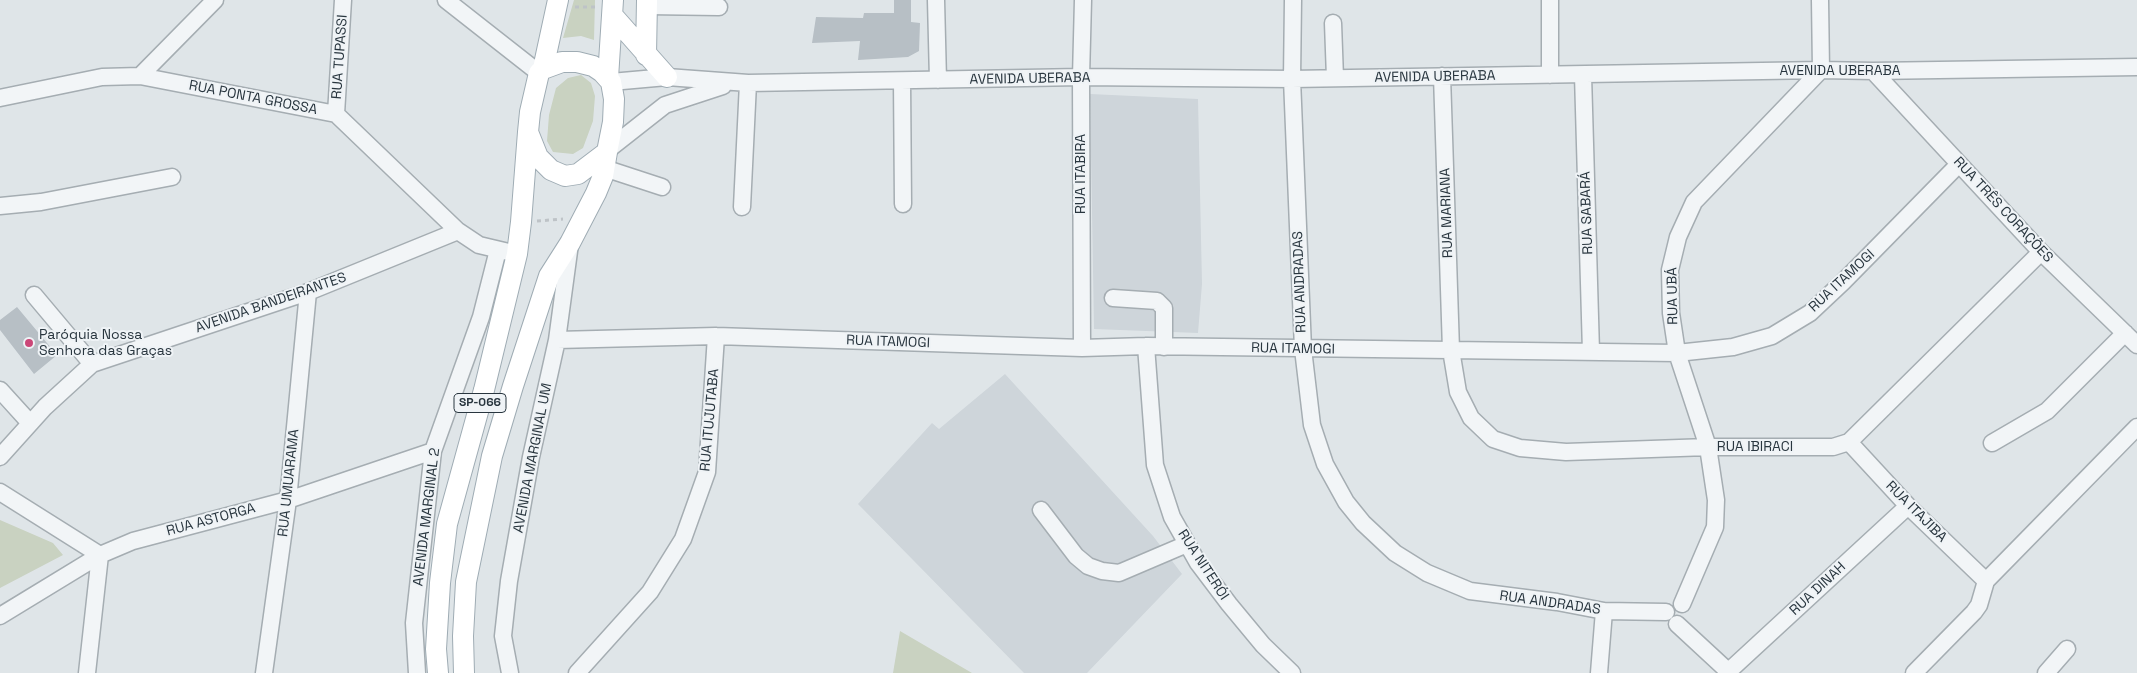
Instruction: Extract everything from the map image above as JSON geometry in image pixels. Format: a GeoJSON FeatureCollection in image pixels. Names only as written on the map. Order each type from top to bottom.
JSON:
{"type":"FeatureCollection","features":[{"type":"Feature","properties":{"kind":"main road","name":"SP-066"},"geometry":{"type":"LineString","coordinates":[[438,673],[436,649],[440,583],[447,524],[484,390],[507,252],[521,222],[530,112],[557,3]]}},
{"type":"Feature","properties":{"kind":"main road"},"geometry":{"type":"LineString","coordinates":[[646,55],[647,3]]}},
{"type":"Feature","properties":{"kind":"main road","name":"SP-066"},"geometry":{"type":"LineString","coordinates":[[464,673],[463,636],[466,582],[492,456],[549,276],[570,243],[596,193],[607,156],[614,98],[610,80],[613,8]]}},
{"type":"Feature","properties":{"kind":"main road"},"geometry":{"type":"LineString","coordinates":[[613,8],[646,55],[667,77]]}},
{"type":"Feature","properties":{"kind":"main road"},"geometry":{"type":"LineString","coordinates":[[541,71],[562,62],[577,62],[594,66],[610,80]]}},
{"type":"Feature","properties":{"kind":"main road","name":"SP-066"},"geometry":{"type":"LineString","coordinates":[[528,132],[538,157],[551,170],[565,176],[583,171],[607,156]]}},
{"type":"Feature","properties":{"kind":"street"},"geometry":{"type":"LineString","coordinates":[[140,76],[215,0]]}},
{"type":"Feature","properties":{"kind":"street","name":"RUA TUPASSI"},"geometry":{"type":"LineString","coordinates":[[336,114],[343,0]]}},
{"type":"Feature","properties":{"kind":"street"},"geometry":{"type":"LineString","coordinates":[[446,0],[541,71]]}},
{"type":"Feature","properties":{"kind":"street"},"geometry":{"type":"LineString","coordinates":[[936,0],[938,80]]}},
{"type":"Feature","properties":{"kind":"street","name":"RUA ITABIRA"},"geometry":{"type":"LineString","coordinates":[[1082,348],[1080,77],[1083,0]]}},
{"type":"Feature","properties":{"kind":"street","name":"RUA ANDRADAS"},"geometry":{"type":"LineString","coordinates":[[1293,0],[1292,79],[1303,349],[1312,425],[1325,464],[1346,502],[1363,523],[1395,553],[1427,573],[1470,591],[1557,602],[1604,611],[1672,618]]}},
{"type":"Feature","properties":{"kind":"street"},"geometry":{"type":"LineString","coordinates":[[1550,0],[1550,75]]}},
{"type":"Feature","properties":{"kind":"street"},"geometry":{"type":"LineString","coordinates":[[1820,0],[1821,70]]}},
{"type":"Feature","properties":{"kind":"street"},"geometry":{"type":"LineString","coordinates":[[647,3],[719,7]]}},
{"type":"Feature","properties":{"kind":"street"},"geometry":{"type":"LineString","coordinates":[[1332,23],[1334,78]]}},
{"type":"Feature","properties":{"kind":"street","name":"AVENIDA UBERABA"},"geometry":{"type":"LineString","coordinates":[[610,80],[667,77],[741,83],[1080,77],[1292,79],[2137,67]]}},
{"type":"Feature","properties":{"kind":"street","name":"RUA UBÁ"},"geometry":{"type":"LineString","coordinates":[[1672,618],[1672,604],[1682,604],[1715,527],[1716,500],[1708,447],[1677,353],[1671,313],[1670,270],[1678,237],[1694,202],[1821,70]]}},
{"type":"Feature","properties":{"kind":"street","name":"RUA TRÊS CORAÇÕES"},"geometry":{"type":"LineString","coordinates":[[1873,71],[2041,252],[2132,338]]}},
{"type":"Feature","properties":{"kind":"street","name":"RUA SABARÁ"},"geometry":{"type":"LineString","coordinates":[[1583,75],[1591,352]]}},
{"type":"Feature","properties":{"kind":"street","name":"RUA PONTA GROSSA"},"geometry":{"type":"LineString","coordinates":[[0,98],[102,77],[140,76],[336,114],[458,231],[479,245],[507,252]]}},
{"type":"Feature","properties":{"kind":"street","name":"RUA MARIANA"},"geometry":{"type":"LineString","coordinates":[[1442,76],[1451,350]]}},
{"type":"Feature","properties":{"kind":"street"},"geometry":{"type":"LineString","coordinates":[[902,81],[904,204]]}},
{"type":"Feature","properties":{"kind":"street"},"geometry":{"type":"LineString","coordinates":[[741,83],[742,207]]}},
{"type":"Feature","properties":{"kind":"street","name":"AVENIDA UBERABA"},"geometry":{"type":"LineString","coordinates":[[607,156],[666,104],[741,83]]}},
{"type":"Feature","properties":{"kind":"street"},"geometry":{"type":"LineString","coordinates":[[607,156],[662,187]]}},
{"type":"Feature","properties":{"kind":"street","name":"RUA ITAMOGI"},"geometry":{"type":"LineString","coordinates":[[557,340],[716,336],[1082,348],[1146,346],[1677,353],[1733,347],[1772,336],[1810,313],[1959,164]]}},
{"type":"Feature","properties":{"kind":"street"},"geometry":{"type":"LineString","coordinates":[[0,206],[41,202],[172,177]]}},
{"type":"Feature","properties":{"kind":"street","name":"AVENIDA BANDEIRANTES"},"geometry":{"type":"LineString","coordinates":[[0,457],[30,423],[92,364],[308,292],[458,231]]}},
{"type":"Feature","properties":{"kind":"street","name":"AVENIDA MARGINAL UM"},"geometry":{"type":"LineString","coordinates":[[510,673],[503,636],[509,582],[531,457],[557,340],[570,243]]}},
{"type":"Feature","properties":{"kind":"street","name":"AVENIDA MARGINAL 2"},"geometry":{"type":"LineString","coordinates":[[417,673],[414,623],[433,451],[507,252]]}},
{"type":"Feature","properties":{"kind":"street"},"geometry":{"type":"LineString","coordinates":[[1849,442],[2041,252]]}},
{"type":"Feature","properties":{"kind":"street","name":"RUA UMUARAMA"},"geometry":{"type":"LineString","coordinates":[[264,673],[288,500],[308,292]]}},
{"type":"Feature","properties":{"kind":"street"},"geometry":{"type":"LineString","coordinates":[[34,295],[92,364]]}},
{"type":"Feature","properties":{"kind":"street"},"geometry":{"type":"LineString","coordinates":[[1113,298],[1157,302],[1164,308],[1164,347]]}},
{"type":"Feature","properties":{"kind":"street","name":"RUA ITUJUTABA"},"geometry":{"type":"LineString","coordinates":[[577,673],[650,592],[683,539],[707,472],[716,336]]}},
{"type":"Feature","properties":{"kind":"street"},"geometry":{"type":"LineString","coordinates":[[1992,443],[2047,411],[2132,338]]}},
{"type":"Feature","properties":{"kind":"street","name":"RUA NITERÓI"},"geometry":{"type":"LineString","coordinates":[[1146,346],[1155,465],[1172,517],[1198,563],[1229,604],[1263,644],[1292,673]]}},
{"type":"Feature","properties":{"kind":"street","name":"RUA IBIRACI"},"geometry":{"type":"LineString","coordinates":[[1451,350],[1458,392],[1471,418],[1493,439],[1520,448],[1566,452],[1708,447],[1833,448],[1849,442]]}},
{"type":"Feature","properties":{"kind":"street"},"geometry":{"type":"LineString","coordinates":[[0,390],[30,423]]}},
{"type":"Feature","properties":{"kind":"street"},"geometry":{"type":"LineString","coordinates":[[1914,673],[1974,612],[1979,605],[1986,581],[2137,428]]}},
{"type":"Feature","properties":{"kind":"street","name":"RUA ITAJIBA"},"geometry":{"type":"LineString","coordinates":[[1849,442],[1908,506],[1986,581]]}},
{"type":"Feature","properties":{"kind":"street","name":"RUA ASTORGA"},"geometry":{"type":"LineString","coordinates":[[0,616],[100,555],[133,541],[288,500],[433,451]]}},
{"type":"Feature","properties":{"kind":"street"},"geometry":{"type":"LineString","coordinates":[[0,492],[100,555],[87,673]]}},
{"type":"Feature","properties":{"kind":"street","name":"RUA DINAH"},"geometry":{"type":"LineString","coordinates":[[1730,672],[1908,506]]}},
{"type":"Feature","properties":{"kind":"street"},"geometry":{"type":"LineString","coordinates":[[1041,510],[1076,556],[1088,566],[1102,571],[1119,573],[1187,544]]}},
{"type":"Feature","properties":{"kind":"street"},"geometry":{"type":"LineString","coordinates":[[1599,673],[1604,611]]}},
{"type":"Feature","properties":{"kind":"street"},"geometry":{"type":"LineString","coordinates":[[1672,618],[1730,672]]}},
{"type":"Feature","properties":{"kind":"street"},"geometry":{"type":"LineString","coordinates":[[2046,673],[2068,649]]}},
{"type":"Feature","properties":{"kind":"path"},"geometry":{"type":"LineString","coordinates":[[557,3],[613,8]]}},
{"type":"Feature","properties":{"kind":"path"},"geometry":{"type":"LineString","coordinates":[[521,222],[584,217]]}},
{"type":"Feature","properties":{"kind":"shaded area"},"geometry":{"type":"Polygon","coordinates":[[[1090,94],[1198,99],[1202,284],[1198,333],[1094,329],[1090,94]]]}},
{"type":"Feature","properties":{"kind":"shaded area"},"geometry":{"type":"Polygon","coordinates":[[[1005,374],[1153,536],[1182,574],[1087,673],[1024,673],[858,504],[932,423],[939,429],[1005,374]]]}},
{"type":"Feature","properties":{"kind":"green space"},"geometry":{"type":"Polygon","coordinates":[[[574,0],[595,0],[594,40],[581,36],[563,38],[574,0]]]}},
{"type":"Feature","properties":{"kind":"green space"},"geometry":{"type":"Polygon","coordinates":[[[581,75],[591,83],[595,96],[593,121],[583,148],[573,154],[553,152],[547,141],[549,115],[556,88],[568,78],[581,75]]]}},
{"type":"Feature","properties":{"kind":"green space"},"geometry":{"type":"Polygon","coordinates":[[[0,520],[53,543],[63,555],[0,588],[0,520]]]}},
{"type":"Feature","properties":{"kind":"green space"},"geometry":{"type":"Polygon","coordinates":[[[900,631],[972,673],[893,673],[900,631]]]}},
{"type":"Feature","properties":{"kind":"building"},"geometry":{"type":"Polygon","coordinates":[[[894,0],[911,0],[911,22],[920,23],[919,51],[908,57],[858,60],[860,41],[812,43],[816,17],[863,18],[864,13],[894,13],[894,0]]]}},
{"type":"Feature","properties":{"kind":"building","name":"Paróquia Nossa Senhora das Graças"},"geometry":{"type":"Polygon","coordinates":[[[17,307],[57,355],[34,374],[0,330],[0,320],[17,307]]]}},
{"type":"Feature","properties":{"kind":"place","name":"Paróquia Nossa Senhora das Graças"},"geometry":{"type":"Point","coordinates":[29,343]}}]}
